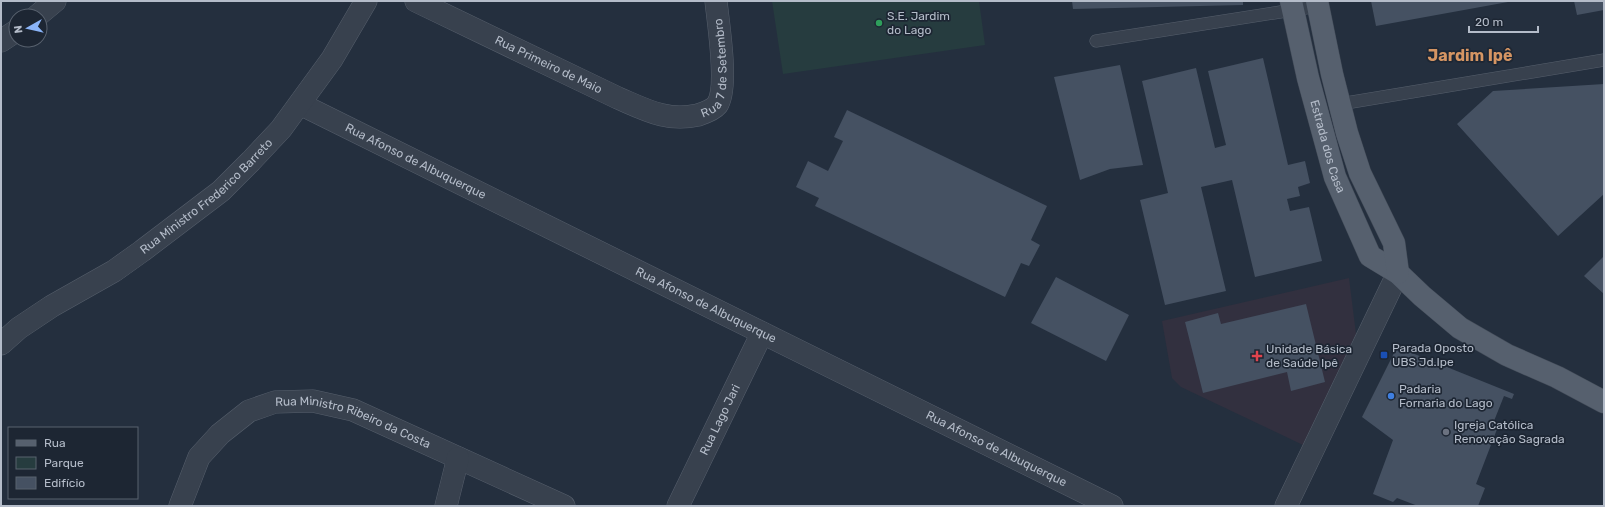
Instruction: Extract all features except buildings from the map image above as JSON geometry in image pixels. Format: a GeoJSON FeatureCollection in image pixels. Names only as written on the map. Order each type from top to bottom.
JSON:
{"type":"FeatureCollection","features":[{"type":"Feature","properties":{"kind":"main road","name":"Estrada dos Casa"},"geometry":{"type":"LineString","coordinates":[[1317,4],[1332,74],[1360,173],[1394,242],[1398,273]]}},
{"type":"Feature","properties":{"kind":"main road","name":"Estrada dos Casa"},"geometry":{"type":"LineString","coordinates":[[1292,6],[1308,78],[1335,177],[1370,256],[1398,273],[1422,296],[1460,328],[1507,354],[1604,402]]}},
{"type":"Feature","properties":{"kind":"street"},"geometry":{"type":"LineString","coordinates":[[47,8],[55,1]]}},
{"type":"Feature","properties":{"kind":"street","name":"Rua Ministro Frederico Barreto"},"geometry":{"type":"LineString","coordinates":[[1,344],[19,328],[52,306],[114,271],[142,252],[221,191],[252,162],[281,129],[332,59],[366,1]]}},
{"type":"Feature","properties":{"kind":"street","name":"Rua Primeiro de Maio"},"geometry":{"type":"LineString","coordinates":[[416,1],[618,98],[649,111],[666,116],[685,118]]}},
{"type":"Feature","properties":{"kind":"street","name":"Rua 7 de Setembro"},"geometry":{"type":"LineString","coordinates":[[685,118],[704,113],[717,105],[722,90],[722,63],[716,1]]}},
{"type":"Feature","properties":{"kind":"street","name":"Rua Afonso de Albuquerque"},"geometry":{"type":"LineString","coordinates":[[300,104],[1112,506]]}},
{"type":"Feature","properties":{"kind":"street"},"geometry":{"type":"LineString","coordinates":[[1286,506],[1398,273]]}},
{"type":"Feature","properties":{"kind":"street","name":"Rua Lago Jari"},"geometry":{"type":"LineString","coordinates":[[678,506],[762,333]]}},
{"type":"Feature","properties":{"kind":"street","name":"Rua Ministro Ribeiro da Costa"},"geometry":{"type":"LineString","coordinates":[[180,506],[199,457],[220,434],[249,411],[275,402],[313,401],[353,410],[564,506]]}},
{"type":"Feature","properties":{"kind":"street"},"geometry":{"type":"LineString","coordinates":[[446,506],[458,458]]}},
{"type":"Feature","properties":{"kind":"lane"},"geometry":{"type":"LineString","coordinates":[[1096,41],[1292,6],[1317,4]]}},
{"type":"Feature","properties":{"kind":"lane"},"geometry":{"type":"LineString","coordinates":[[1340,104],[1604,60]]}},
{"type":"Feature","properties":{"kind":"shaded area","name":"Unidade Básica de Saúde Ipê"},"geometry":{"type":"Polygon","coordinates":[[[1349,278],[1356,334],[1303,445],[1181,387],[1172,378],[1162,321],[1349,278]]]}},
{"type":"Feature","properties":{"kind":"green space","name":"S.E. Jardim do Lago"},"geometry":{"type":"Polygon","coordinates":[[[772,1],[979,1],[985,45],[783,74],[772,1]]]}},
{"type":"Feature","properties":{"kind":"place","name":"S.E. Jardim do Lago"},"geometry":{"type":"Point","coordinates":[879,23]}},
{"type":"Feature","properties":{"kind":"place","name":"Parada Oposto UBS Jd.Ipe"},"geometry":{"type":"Point","coordinates":[1384,355]}},
{"type":"Feature","properties":{"kind":"place","name":"Unidade Básica de Saúde Ipê"},"geometry":{"type":"Point","coordinates":[1257,356]}},
{"type":"Feature","properties":{"kind":"place","name":"Padaria Fornaria do Lago"},"geometry":{"type":"Point","coordinates":[1391,396]}},
{"type":"Feature","properties":{"kind":"place","name":"Igreja Católica Renovação Sagrada"},"geometry":{"type":"Point","coordinates":[1446,432]}},
{"type":"Feature","properties":{"kind":"district","name":"Jardim Ipê"},"geometry":{"type":"Point","coordinates":[1470,55]}}]}
